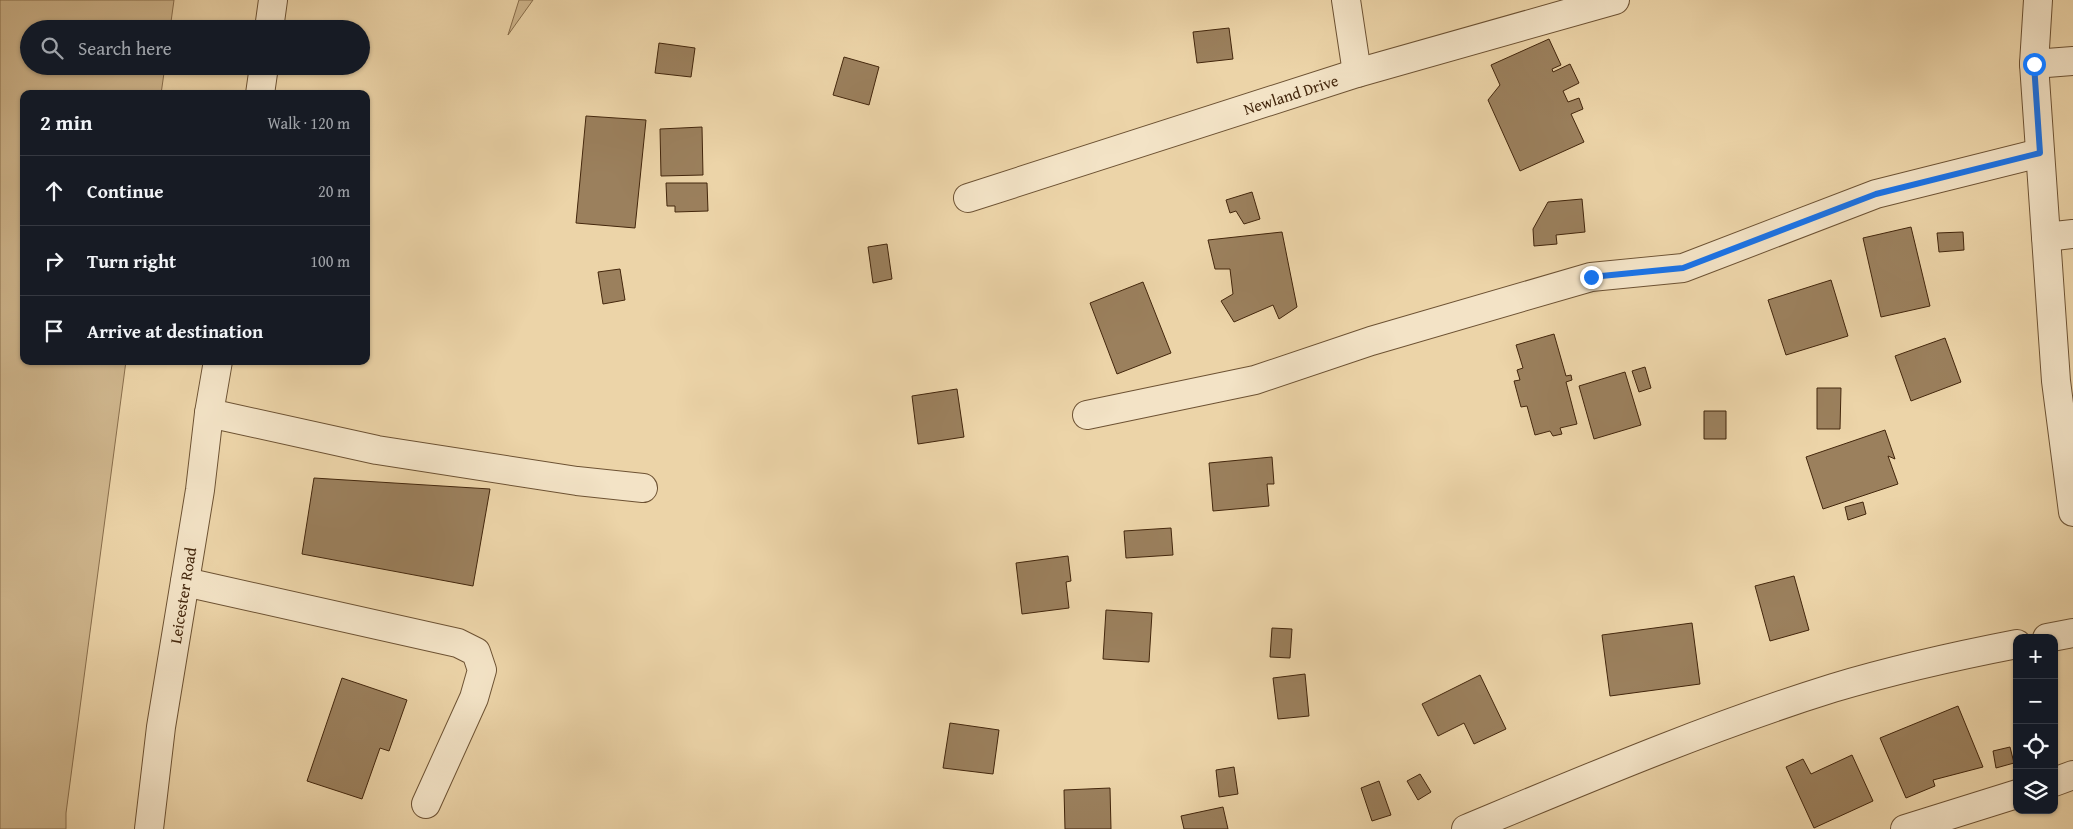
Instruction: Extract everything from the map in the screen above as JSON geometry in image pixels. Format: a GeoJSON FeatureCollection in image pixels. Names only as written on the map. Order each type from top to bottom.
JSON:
{"type":"FeatureCollection","features":[{"type":"Feature","properties":{"kind":"street"},"geometry":{"type":"LineString","coordinates":[[270,20],[273,0]]}},
{"type":"Feature","properties":{"kind":"street"},"geometry":{"type":"LineString","coordinates":[[1346,0],[1357,73]]}},
{"type":"Feature","properties":{"kind":"street","name":"Newland Drive"},"geometry":{"type":"LineString","coordinates":[[968,198],[1357,73],[1615,0]]}},
{"type":"Feature","properties":{"kind":"street"},"geometry":{"type":"LineString","coordinates":[[2038,0],[2034,64],[2040,153],[2056,381],[2073,512]]}},
{"type":"Feature","properties":{"kind":"street"},"geometry":{"type":"LineString","coordinates":[[2034,64],[2073,61]]}},
{"type":"Feature","properties":{"kind":"street"},"geometry":{"type":"LineString","coordinates":[[261,90],[263,75]]}},
{"type":"Feature","properties":{"kind":"street"},"geometry":{"type":"LineString","coordinates":[[1087,416],[1255,380],[1371,341],[1591,277],[1683,268],[1876,194],[2040,153]]}},
{"type":"Feature","properties":{"kind":"street"},"geometry":{"type":"LineString","coordinates":[[2046,237],[2073,234]]}},
{"type":"Feature","properties":{"kind":"street","name":"Leicester Road"},"geometry":{"type":"LineString","coordinates":[[149,829],[161,727],[200,490],[209,413],[217,365]]}},
{"type":"Feature","properties":{"kind":"street"},"geometry":{"type":"LineString","coordinates":[[209,413],[377,450],[577,481],[643,488]]}},
{"type":"Feature","properties":{"kind":"street"},"geometry":{"type":"LineString","coordinates":[[185,582],[458,643],[476,652],[482,670],[474,698],[426,804]]}},
{"type":"Feature","properties":{"kind":"street"},"geometry":{"type":"LineString","coordinates":[[2058,636],[2073,633]]}},
{"type":"Feature","properties":{"kind":"street"},"geometry":{"type":"LineString","coordinates":[[1466,829],[1699,734],[1833,688],[1959,655],[2013,645]]}},
{"type":"Feature","properties":{"kind":"street"},"geometry":{"type":"LineString","coordinates":[[2058,781],[2073,775]]}},
{"type":"Feature","properties":{"kind":"street"},"geometry":{"type":"LineString","coordinates":[[1905,829],[2013,795]]}},
{"type":"Feature","properties":{"kind":"shaded area"},"geometry":{"type":"Polygon","coordinates":[[[0,0],[174,0],[171,20],[20,20],[20,75],[164,75],[162,90],[20,90],[20,365],[125,365],[66,813],[66,829],[0,829],[0,0]]]}},
{"type":"Feature","properties":{"kind":"shaded area"},"geometry":{"type":"Polygon","coordinates":[[[519,0],[533,0],[508,35],[519,0]]]}},
{"type":"Feature","properties":{"kind":"building"},"geometry":{"type":"Polygon","coordinates":[[[1229,28],[1233,59],[1197,63],[1193,32],[1229,28]]]}},
{"type":"Feature","properties":{"kind":"building"},"geometry":{"type":"Polygon","coordinates":[[[1549,39],[1561,65],[1552,69],[1553,72],[1570,64],[1579,83],[1563,91],[1568,102],[1579,98],[1583,109],[1571,114],[1584,142],[1520,171],[1488,100],[1500,85],[1491,65],[1549,39]]]}},
{"type":"Feature","properties":{"kind":"building"},"geometry":{"type":"Polygon","coordinates":[[[659,43],[695,48],[691,77],[655,73],[659,43]]]}},
{"type":"Feature","properties":{"kind":"building"},"geometry":{"type":"Polygon","coordinates":[[[844,57],[879,67],[869,105],[833,95],[844,57]]]}},
{"type":"Feature","properties":{"kind":"building"},"geometry":{"type":"Polygon","coordinates":[[[586,116],[646,120],[635,228],[576,223],[586,116]]]}},
{"type":"Feature","properties":{"kind":"building"},"geometry":{"type":"Polygon","coordinates":[[[702,127],[703,175],[661,176],[660,129],[702,127]]]}},
{"type":"Feature","properties":{"kind":"building"},"geometry":{"type":"Polygon","coordinates":[[[666,183],[707,183],[708,211],[675,212],[675,206],[667,206],[666,183]]]}},
{"type":"Feature","properties":{"kind":"building"},"geometry":{"type":"Polygon","coordinates":[[[1252,192],[1260,219],[1244,224],[1236,211],[1230,213],[1226,200],[1252,192]]]}},
{"type":"Feature","properties":{"kind":"building"},"geometry":{"type":"Polygon","coordinates":[[[1582,199],[1585,232],[1556,235],[1557,244],[1534,246],[1533,229],[1548,202],[1582,199]]]}},
{"type":"Feature","properties":{"kind":"building"},"geometry":{"type":"Polygon","coordinates":[[[1911,227],[1930,306],[1881,317],[1863,238],[1911,227]]]}},
{"type":"Feature","properties":{"kind":"building"},"geometry":{"type":"Polygon","coordinates":[[[1282,232],[1297,307],[1279,319],[1273,305],[1234,322],[1221,301],[1233,294],[1230,269],[1215,269],[1208,240],[1282,232]]]}},
{"type":"Feature","properties":{"kind":"building"},"geometry":{"type":"Polygon","coordinates":[[[1963,232],[1964,250],[1939,252],[1937,233],[1963,232]]]}},
{"type":"Feature","properties":{"kind":"building"},"geometry":{"type":"Polygon","coordinates":[[[887,244],[892,279],[873,283],[868,247],[887,244]]]}},
{"type":"Feature","properties":{"kind":"building"},"geometry":{"type":"Polygon","coordinates":[[[620,269],[625,300],[603,304],[598,272],[620,269]]]}},
{"type":"Feature","properties":{"kind":"building"},"geometry":{"type":"Polygon","coordinates":[[[1831,280],[1848,336],[1786,355],[1768,300],[1831,280]]]}},
{"type":"Feature","properties":{"kind":"building"},"geometry":{"type":"Polygon","coordinates":[[[1143,282],[1171,353],[1117,374],[1090,303],[1143,282]]]}},
{"type":"Feature","properties":{"kind":"building"},"geometry":{"type":"Polygon","coordinates":[[[1554,334],[1566,376],[1571,375],[1572,380],[1566,382],[1577,424],[1560,428],[1562,434],[1553,436],[1550,431],[1535,435],[1527,406],[1521,407],[1514,381],[1520,380],[1517,370],[1523,368],[1516,345],[1554,334]]]}},
{"type":"Feature","properties":{"kind":"building"},"geometry":{"type":"Polygon","coordinates":[[[1945,338],[1961,382],[1911,401],[1895,356],[1945,338]]]}},
{"type":"Feature","properties":{"kind":"building"},"geometry":{"type":"Polygon","coordinates":[[[1645,367],[1651,388],[1639,392],[1632,371],[1645,367]]]}},
{"type":"Feature","properties":{"kind":"building"},"geometry":{"type":"Polygon","coordinates":[[[1625,372],[1641,425],[1594,439],[1579,386],[1625,372]]]}},
{"type":"Feature","properties":{"kind":"building"},"geometry":{"type":"Polygon","coordinates":[[[1817,388],[1841,388],[1840,429],[1817,429],[1817,388]]]}},
{"type":"Feature","properties":{"kind":"building"},"geometry":{"type":"Polygon","coordinates":[[[957,389],[964,437],[918,444],[912,396],[957,389]]]}},
{"type":"Feature","properties":{"kind":"building"},"geometry":{"type":"Polygon","coordinates":[[[1704,411],[1726,411],[1726,439],[1704,439],[1704,411]]]}},
{"type":"Feature","properties":{"kind":"building"},"geometry":{"type":"Polygon","coordinates":[[[1885,430],[1895,459],[1888,456],[1898,484],[1823,509],[1806,457],[1885,430]]]}},
{"type":"Feature","properties":{"kind":"building"},"geometry":{"type":"Polygon","coordinates":[[[1272,457],[1274,484],[1267,484],[1269,506],[1213,511],[1209,463],[1272,457]]]}},
{"type":"Feature","properties":{"kind":"building"},"geometry":{"type":"Polygon","coordinates":[[[314,478],[490,489],[473,586],[302,554],[314,478]]]}},
{"type":"Feature","properties":{"kind":"building"},"geometry":{"type":"Polygon","coordinates":[[[1863,502],[1866,514],[1848,520],[1845,507],[1863,502]]]}},
{"type":"Feature","properties":{"kind":"building"},"geometry":{"type":"Polygon","coordinates":[[[1171,528],[1173,555],[1126,558],[1124,531],[1171,528]]]}},
{"type":"Feature","properties":{"kind":"building"},"geometry":{"type":"Polygon","coordinates":[[[1068,556],[1071,581],[1066,582],[1069,608],[1022,614],[1016,563],[1068,556]]]}},
{"type":"Feature","properties":{"kind":"building"},"geometry":{"type":"Polygon","coordinates":[[[1794,576],[1809,630],[1770,641],[1755,586],[1794,576]]]}},
{"type":"Feature","properties":{"kind":"building"},"geometry":{"type":"Polygon","coordinates":[[[1106,610],[1152,613],[1149,662],[1103,659],[1106,610]]]}},
{"type":"Feature","properties":{"kind":"building"},"geometry":{"type":"Polygon","coordinates":[[[1692,623],[1700,684],[1610,696],[1602,635],[1692,623]]]}},
{"type":"Feature","properties":{"kind":"building"},"geometry":{"type":"Polygon","coordinates":[[[1272,628],[1292,629],[1290,658],[1270,657],[1272,628]]]}},
{"type":"Feature","properties":{"kind":"building"},"geometry":{"type":"Polygon","coordinates":[[[1305,674],[1309,716],[1278,719],[1273,678],[1305,674]]]}},
{"type":"Feature","properties":{"kind":"building"},"geometry":{"type":"Polygon","coordinates":[[[1480,675],[1506,729],[1474,744],[1464,723],[1438,736],[1422,704],[1480,675]]]}},
{"type":"Feature","properties":{"kind":"building"},"geometry":{"type":"Polygon","coordinates":[[[342,678],[407,700],[389,751],[380,748],[362,799],[307,781],[342,678]]]}},
{"type":"Feature","properties":{"kind":"building"},"geometry":{"type":"Polygon","coordinates":[[[1958,706],[1983,767],[1933,780],[1935,786],[1906,798],[1880,738],[1958,706]]]}},
{"type":"Feature","properties":{"kind":"building"},"geometry":{"type":"Polygon","coordinates":[[[950,723],[999,730],[993,774],[943,768],[950,723]]]}},
{"type":"Feature","properties":{"kind":"building"},"geometry":{"type":"Polygon","coordinates":[[[2010,747],[2013,763],[1996,768],[1993,751],[2010,747]]]}},
{"type":"Feature","properties":{"kind":"building"},"geometry":{"type":"Polygon","coordinates":[[[1852,755],[1873,801],[1814,828],[1786,767],[1803,759],[1811,774],[1852,755]]]}},
{"type":"Feature","properties":{"kind":"building"},"geometry":{"type":"Polygon","coordinates":[[[1234,767],[1238,794],[1219,797],[1216,770],[1234,767]]]}},
{"type":"Feature","properties":{"kind":"building"},"geometry":{"type":"Polygon","coordinates":[[[1420,774],[1431,792],[1418,800],[1407,781],[1420,774]]]}},
{"type":"Feature","properties":{"kind":"building"},"geometry":{"type":"Polygon","coordinates":[[[1379,781],[1391,815],[1372,821],[1361,788],[1379,781]]]}},
{"type":"Feature","properties":{"kind":"building"},"geometry":{"type":"Polygon","coordinates":[[[1110,788],[1111,829],[1065,829],[1064,790],[1110,788]]]}},
{"type":"Feature","properties":{"kind":"building"},"geometry":{"type":"Polygon","coordinates":[[[1223,807],[1228,829],[1184,829],[1181,816],[1223,807]]]}},
{"type":"Feature","properties":{"kind":"route"},"geometry":{"type":"LineString","coordinates":[[1591,277],[1683,268],[1876,194],[2040,153],[2034,64]]}}]}
